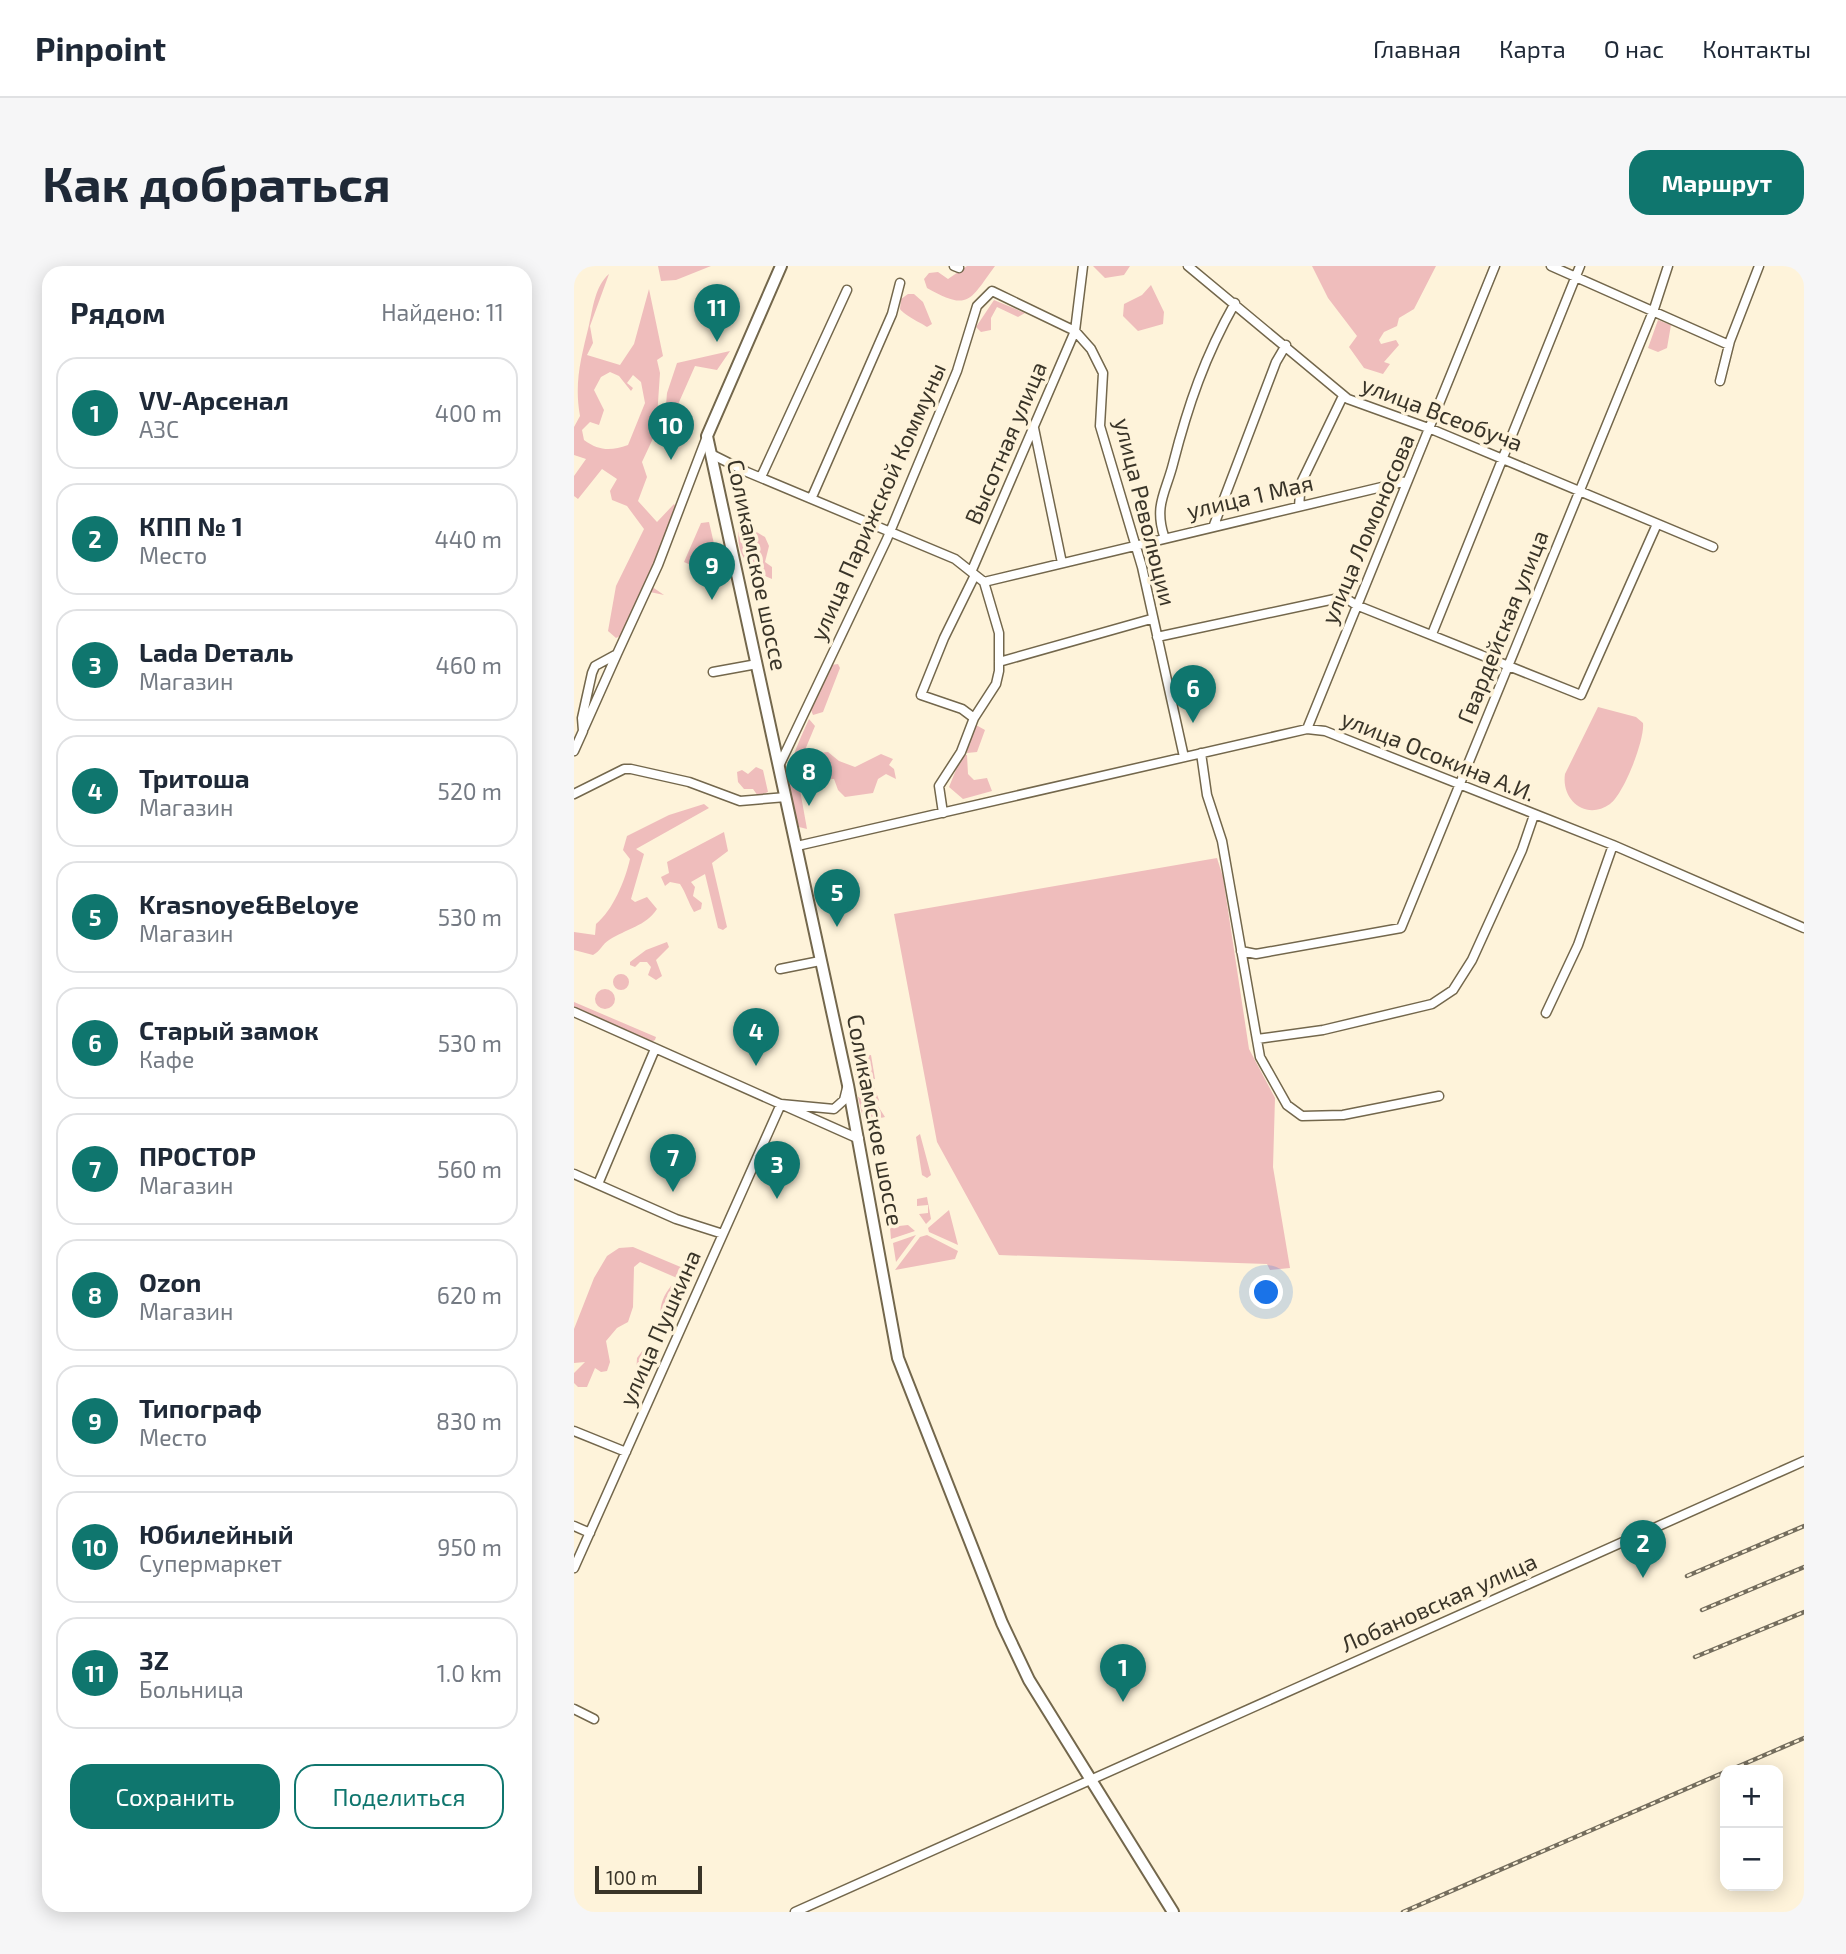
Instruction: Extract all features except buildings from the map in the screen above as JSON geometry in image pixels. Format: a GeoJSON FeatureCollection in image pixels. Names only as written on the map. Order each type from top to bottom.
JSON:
{"type":"FeatureCollection","features":[{"type":"Feature","properties":{"kind":"highway"},"geometry":{"type":"LineString","coordinates":[[707,436],[781,266]]}},
{"type":"Feature","properties":{"kind":"highway","name":"Соликамское шоссе"},"geometry":{"type":"LineString","coordinates":[[707,436],[848,1085],[891,1327],[915,1406],[1002,1623],[1029,1680],[1173,1912]]}},
{"type":"Feature","properties":{"kind":"street","name":"Высотная улица"},"geometry":{"type":"LineString","coordinates":[[974,573],[1075,331],[1083,266]]}},
{"type":"Feature","properties":{"kind":"street","name":"улица Всеобуча"},"geometry":{"type":"LineString","coordinates":[[1188,266],[1286,345],[1343,396],[1431,429],[1713,547]]}},
{"type":"Feature","properties":{"kind":"street","name":"улица Ломоносова"},"geometry":{"type":"LineString","coordinates":[[1307,729],[1495,266]]}},
{"type":"Feature","properties":{"kind":"street"},"geometry":{"type":"LineString","coordinates":[[1551,266],[1654,309],[1664,317],[1730,345]]}},
{"type":"Feature","properties":{"kind":"street"},"geometry":{"type":"LineString","coordinates":[[1432,634],[1580,266]]}},
{"type":"Feature","properties":{"kind":"street","name":"Гвардейская улица"},"geometry":{"type":"LineString","coordinates":[[1241,951],[1256,954],[1401,928],[1419,878],[1461,783],[1654,309],[1668,266]]}},
{"type":"Feature","properties":{"kind":"street"},"geometry":{"type":"LineString","coordinates":[[1720,381],[1759,266]]}},
{"type":"Feature","properties":{"kind":"street"},"geometry":{"type":"LineString","coordinates":[[813,497],[892,314],[900,282]]}},
{"type":"Feature","properties":{"kind":"street"},"geometry":{"type":"LineString","coordinates":[[761,477],[847,290]]}},
{"type":"Feature","properties":{"kind":"street","name":"улица Революции"},"geometry":{"type":"LineString","coordinates":[[992,291],[1075,331],[1091,349],[1102,373],[1100,426],[1136,544],[1184,757]]}},
{"type":"Feature","properties":{"kind":"street","name":"улица Парижской Коммуны"},"geometry":{"type":"LineString","coordinates":[[779,766],[890,530],[957,371],[977,306],[992,291]]}},
{"type":"Feature","properties":{"kind":"street"},"geometry":{"type":"LineString","coordinates":[[1164,536],[1159,521],[1161,494],[1172,466],[1179,430],[1213,341],[1235,303]]}},
{"type":"Feature","properties":{"kind":"street"},"geometry":{"type":"LineString","coordinates":[[1214,525],[1276,362],[1286,345]]}},
{"type":"Feature","properties":{"kind":"street"},"geometry":{"type":"LineString","coordinates":[[1299,506],[1301,483],[1343,396]]}},
{"type":"Feature","properties":{"kind":"street"},"geometry":{"type":"LineString","coordinates":[[1034,427],[1062,563]]}},
{"type":"Feature","properties":{"kind":"street"},"geometry":{"type":"LineString","coordinates":[[574,751],[658,565],[707,436]]}},
{"type":"Feature","properties":{"kind":"street"},"geometry":{"type":"LineString","coordinates":[[711,454],[955,559],[984,582],[999,633],[996,684],[974,718],[961,752],[939,786],[943,813]]}},
{"type":"Feature","properties":{"kind":"street","name":"улица 1 Мая"},"geometry":{"type":"LineString","coordinates":[[984,582],[1164,536],[1407,481]]}},
{"type":"Feature","properties":{"kind":"street"},"geometry":{"type":"LineString","coordinates":[[1157,636],[1335,597],[1349,598],[1356,605],[1581,695],[1657,524]]}},
{"type":"Feature","properties":{"kind":"street"},"geometry":{"type":"LineString","coordinates":[[974,573],[921,695],[962,709],[974,718]]}},
{"type":"Feature","properties":{"kind":"street"},"geometry":{"type":"LineString","coordinates":[[999,662],[1151,619]]}},
{"type":"Feature","properties":{"kind":"street"},"geometry":{"type":"LineString","coordinates":[[583,731],[578,717],[595,666],[617,654]]}},
{"type":"Feature","properties":{"kind":"street"},"geometry":{"type":"LineString","coordinates":[[713,673],[757,664]]}},
{"type":"Feature","properties":{"kind":"street","name":"улица Осокина А.И."},"geometry":{"type":"LineString","coordinates":[[797,846],[1307,729],[1325,731],[1461,783],[1804,928]]}},
{"type":"Feature","properties":{"kind":"street"},"geometry":{"type":"LineString","coordinates":[[1201,753],[1207,795],[1222,841],[1257,1039],[1266,1071],[1287,1105],[1302,1116],[1343,1115],[1439,1096]]}},
{"type":"Feature","properties":{"kind":"street"},"geometry":{"type":"LineString","coordinates":[[574,794],[624,769],[631,769],[689,782],[740,801],[786,797]]}},
{"type":"Feature","properties":{"kind":"street"},"geometry":{"type":"LineString","coordinates":[[1257,1039],[1348,1024],[1432,1004],[1446,997],[1472,960],[1522,850],[1534,815]]}},
{"type":"Feature","properties":{"kind":"street"},"geometry":{"type":"LineString","coordinates":[[1546,1013],[1578,945],[1613,845]]}},
{"type":"Feature","properties":{"kind":"street"},"geometry":{"type":"LineString","coordinates":[[780,969],[820,961]]}},
{"type":"Feature","properties":{"kind":"street"},"geometry":{"type":"LineString","coordinates":[[574,1012],[859,1139]]}},
{"type":"Feature","properties":{"kind":"street"},"geometry":{"type":"LineString","coordinates":[[598,1184],[655,1049]]}},
{"type":"Feature","properties":{"kind":"street"},"geometry":{"type":"LineString","coordinates":[[781,1104],[834,1109],[844,1100],[848,1085]]}},
{"type":"Feature","properties":{"kind":"street","name":"улица Пушкина"},"geometry":{"type":"LineString","coordinates":[[574,1568],[781,1104]]}},
{"type":"Feature","properties":{"kind":"street"},"geometry":{"type":"LineString","coordinates":[[574,1174],[676,1219],[723,1234]]}},
{"type":"Feature","properties":{"kind":"street"},"geometry":{"type":"LineString","coordinates":[[574,1431],[626,1452]]}},
{"type":"Feature","properties":{"kind":"street","name":"Лобановская улица"},"geometry":{"type":"LineString","coordinates":[[795,1912],[1804,1461]]}},
{"type":"Feature","properties":{"kind":"street"},"geometry":{"type":"LineString","coordinates":[[574,1526],[590,1533]]}},
{"type":"Feature","properties":{"kind":"street"},"geometry":{"type":"LineString","coordinates":[[574,1709],[594,1719]]}},
{"type":"Feature","properties":{"kind":"shaded area"},"geometry":{"type":"Polygon","coordinates":[[[658,266],[711,266],[676,280],[661,281],[658,266]]]}},
{"type":"Feature","properties":{"kind":"shaded area"},"geometry":{"type":"Polygon","coordinates":[[[967,266],[995,266],[980,287],[967,299],[952,299],[927,288],[924,279],[929,273],[938,272],[948,279],[967,266]]]}},
{"type":"Feature","properties":{"kind":"shaded area"},"geometry":{"type":"Polygon","coordinates":[[[1093,266],[1130,266],[1124,275],[1105,278],[1093,266]]]}},
{"type":"Feature","properties":{"kind":"shaded area"},"geometry":{"type":"Polygon","coordinates":[[[1312,266],[1436,266],[1414,309],[1399,318],[1397,326],[1384,332],[1379,340],[1381,344],[1396,340],[1399,345],[1384,362],[1390,364],[1383,374],[1364,368],[1349,347],[1357,336],[1328,298],[1312,266]]]}},
{"type":"Feature","properties":{"kind":"shaded area"},"geometry":{"type":"Polygon","coordinates":[[[609,274],[590,326],[593,343],[587,355],[620,365],[634,344],[649,289],[663,356],[657,360],[660,373],[656,432],[642,462],[647,477],[638,501],[657,522],[674,504],[678,510],[645,582],[664,595],[650,592],[629,632],[616,638],[608,631],[616,586],[644,529],[627,506],[612,500],[610,491],[617,479],[602,469],[578,499],[574,496],[574,476],[586,459],[574,455],[574,427],[580,416],[579,370],[595,298],[609,274]],[[610,372],[601,377],[594,390],[604,410],[599,425],[590,422],[582,430],[584,440],[600,448],[611,449],[628,445],[645,403],[641,382],[633,375],[627,383],[633,388],[631,391],[619,376],[610,372]]]}},
{"type":"Feature","properties":{"kind":"shaded area"},"geometry":{"type":"Polygon","coordinates":[[[1151,285],[1164,312],[1163,324],[1138,331],[1123,316],[1124,304],[1142,295],[1151,285]]]}},
{"type":"Feature","properties":{"kind":"shaded area"},"geometry":{"type":"Polygon","coordinates":[[[908,294],[914,294],[923,302],[932,324],[927,327],[900,309],[901,299],[908,294]]]}},
{"type":"Feature","properties":{"kind":"shaded area"},"geometry":{"type":"Polygon","coordinates":[[[994,300],[1025,313],[1018,317],[997,307],[991,318],[991,330],[981,332],[976,327],[994,300]]]}},
{"type":"Feature","properties":{"kind":"shaded area"},"geometry":{"type":"Polygon","coordinates":[[[1658,320],[1671,325],[1667,348],[1658,352],[1648,348],[1658,320]]]}},
{"type":"Feature","properties":{"kind":"shaded area"},"geometry":{"type":"Polygon","coordinates":[[[730,351],[717,370],[695,366],[672,418],[665,417],[667,393],[677,363],[730,351]]]}},
{"type":"Feature","properties":{"kind":"shaded area"},"geometry":{"type":"Polygon","coordinates":[[[709,522],[715,548],[709,558],[693,566],[684,562],[701,523],[709,522]]]}},
{"type":"Feature","properties":{"kind":"shaded area"},"geometry":{"type":"Polygon","coordinates":[[[745,525],[765,537],[769,546],[765,562],[772,567],[772,579],[750,566],[742,554],[738,538],[739,528],[745,525]]]}},
{"type":"Feature","properties":{"kind":"shaded area"},"geometry":{"type":"Polygon","coordinates":[[[838,664],[840,668],[823,712],[813,715],[811,710],[831,665],[838,664]]]}},
{"type":"Feature","properties":{"kind":"shaded area"},"geometry":{"type":"Polygon","coordinates":[[[1598,707],[1636,717],[1643,723],[1643,731],[1632,766],[1616,798],[1601,809],[1592,810],[1584,809],[1571,799],[1567,792],[1565,774],[1598,707]]]}},
{"type":"Feature","properties":{"kind":"shaded area"},"geometry":{"type":"Polygon","coordinates":[[[809,719],[815,726],[805,750],[809,754],[828,752],[839,761],[855,767],[881,754],[893,759],[889,765],[894,769],[896,779],[886,774],[878,779],[873,793],[845,797],[838,790],[834,779],[821,778],[800,790],[807,829],[799,827],[789,783],[792,760],[809,719]]]}},
{"type":"Feature","properties":{"kind":"shaded area"},"geometry":{"type":"Polygon","coordinates":[[[973,726],[985,730],[977,752],[967,753],[968,740],[973,726]]]}},
{"type":"Feature","properties":{"kind":"shaded area"},"geometry":{"type":"Polygon","coordinates":[[[962,755],[967,755],[968,774],[974,780],[987,778],[992,791],[963,799],[949,787],[962,755]]]}},
{"type":"Feature","properties":{"kind":"shaded area"},"geometry":{"type":"Polygon","coordinates":[[[756,767],[763,770],[768,792],[758,796],[753,789],[744,789],[738,782],[737,772],[742,770],[748,774],[756,767]]]}},
{"type":"Feature","properties":{"kind":"shaded area"},"geometry":{"type":"Polygon","coordinates":[[[704,804],[709,808],[636,849],[644,854],[631,899],[635,902],[647,897],[657,909],[652,915],[609,940],[593,955],[574,950],[574,932],[595,935],[596,924],[618,894],[630,859],[623,850],[627,836],[669,815],[704,804]]]}},
{"type":"Feature","properties":{"kind":"shaded area"},"geometry":{"type":"Polygon","coordinates":[[[724,832],[728,851],[712,863],[727,927],[723,930],[718,928],[705,874],[691,882],[695,887],[693,896],[702,903],[701,909],[694,912],[680,884],[670,882],[665,886],[661,877],[669,873],[667,862],[724,832]]]}},
{"type":"Feature","properties":{"kind":"shaded area"},"geometry":{"type":"Polygon","coordinates":[[[1217,858],[1223,877],[1249,1049],[1275,1098],[1273,1167],[1290,1268],[1270,1270],[1267,1264],[999,1255],[937,1142],[894,914],[1217,858]]]}},
{"type":"Feature","properties":{"kind":"shaded area"},"geometry":{"type":"Polygon","coordinates":[[[667,942],[669,947],[656,960],[662,976],[656,980],[648,975],[651,967],[647,962],[640,962],[635,967],[630,965],[630,962],[646,950],[667,942]]]}},
{"type":"Feature","properties":{"kind":"shaded area"},"geometry":{"type":"Polygon","coordinates":[[[618,974],[624,974],[629,982],[627,988],[618,990],[613,985],[613,979],[618,974]]]}},
{"type":"Feature","properties":{"kind":"shaded area"},"geometry":{"type":"Polygon","coordinates":[[[605,989],[612,992],[615,999],[612,1006],[605,1009],[598,1006],[595,999],[598,992],[605,989]]]}},
{"type":"Feature","properties":{"kind":"shaded area"},"geometry":{"type":"Polygon","coordinates":[[[574,1002],[656,1037],[655,1040],[651,1042],[574,1007],[574,1002]]]}},
{"type":"Feature","properties":{"kind":"shaded area"},"geometry":{"type":"Polygon","coordinates":[[[871,1055],[875,1079],[856,1082],[853,1058],[871,1055]]]}},
{"type":"Feature","properties":{"kind":"shaded area"},"geometry":{"type":"Polygon","coordinates":[[[874,1087],[879,1100],[876,1103],[885,1117],[864,1122],[858,1097],[864,1098],[861,1090],[874,1087]]]}},
{"type":"Feature","properties":{"kind":"shaded area"},"geometry":{"type":"Polygon","coordinates":[[[920,1134],[931,1175],[927,1178],[922,1175],[916,1137],[920,1134]]]}},
{"type":"Feature","properties":{"kind":"shaded area"},"geometry":{"type":"Polygon","coordinates":[[[927,1197],[931,1219],[926,1224],[919,1214],[928,1213],[928,1205],[917,1206],[917,1199],[927,1197]]]}},
{"type":"Feature","properties":{"kind":"shaded area"},"geometry":{"type":"Polygon","coordinates":[[[949,1210],[958,1245],[929,1232],[928,1228],[949,1210]]]}},
{"type":"Feature","properties":{"kind":"shaded area"},"geometry":{"type":"Polygon","coordinates":[[[908,1225],[915,1231],[891,1239],[890,1227],[908,1225]]]}},
{"type":"Feature","properties":{"kind":"shaded area"},"geometry":{"type":"Polygon","coordinates":[[[916,1235],[896,1262],[893,1243],[916,1235]]]}},
{"type":"Feature","properties":{"kind":"shaded area"},"geometry":{"type":"Polygon","coordinates":[[[927,1235],[958,1251],[955,1259],[895,1270],[920,1237],[927,1235]]]}},
{"type":"Feature","properties":{"kind":"shaded area"},"geometry":{"type":"Polygon","coordinates":[[[633,1247],[683,1268],[685,1276],[677,1278],[640,1262],[634,1267],[633,1307],[628,1322],[617,1328],[606,1341],[610,1362],[607,1371],[601,1372],[595,1368],[587,1387],[578,1387],[574,1383],[574,1373],[585,1362],[574,1363],[574,1329],[594,1278],[607,1256],[619,1248],[633,1247]]]}},
{"type":"Feature","properties":{"kind":"shaded area"},"geometry":{"type":"Polygon","coordinates":[[[683,1282],[686,1289],[669,1326],[663,1328],[660,1311],[664,1296],[671,1286],[683,1282]]]}},
{"type":"Feature","properties":{"kind":"shaded area"},"geometry":{"type":"Polygon","coordinates":[[[643,1350],[651,1355],[657,1351],[660,1354],[644,1377],[636,1376],[637,1358],[643,1350]]]}},
{"type":"Feature","properties":{"kind":"railway"},"geometry":{"type":"LineString","coordinates":[[1687,1576],[1804,1526]]}},
{"type":"Feature","properties":{"kind":"railway"},"geometry":{"type":"LineString","coordinates":[[1702,1610],[1804,1567]]}},
{"type":"Feature","properties":{"kind":"railway"},"geometry":{"type":"LineString","coordinates":[[1695,1657],[1804,1612]]}},
{"type":"Feature","properties":{"kind":"railway"},"geometry":{"type":"LineString","coordinates":[[1742,1765],[1804,1738]]}},
{"type":"Feature","properties":{"kind":"railway"},"geometry":{"type":"LineString","coordinates":[[1403,1912],[1720,1774]]}},
{"type":"Feature","properties":{"kind":"place","name":"3Z"},"geometry":{"type":"Point","coordinates":[717,342]}},
{"type":"Feature","properties":{"kind":"place","name":"Юбилейный"},"geometry":{"type":"Point","coordinates":[671,460]}},
{"type":"Feature","properties":{"kind":"place","name":"Типограф"},"geometry":{"type":"Point","coordinates":[712,600]}},
{"type":"Feature","properties":{"kind":"place","name":"Старый замок"},"geometry":{"type":"Point","coordinates":[1193,723]}},
{"type":"Feature","properties":{"kind":"place","name":"Ozon"},"geometry":{"type":"Point","coordinates":[809,806]}},
{"type":"Feature","properties":{"kind":"place","name":"Krasnoye&Beloye"},"geometry":{"type":"Point","coordinates":[837,927]}},
{"type":"Feature","properties":{"kind":"place","name":"Тритоша"},"geometry":{"type":"Point","coordinates":[756,1066]}},
{"type":"Feature","properties":{"kind":"place","name":"ПРОСТОР"},"geometry":{"type":"Point","coordinates":[673,1192]}},
{"type":"Feature","properties":{"kind":"place","name":"Lada Dеталь"},"geometry":{"type":"Point","coordinates":[777,1199]}},
{"type":"Feature","properties":{"kind":"place","name":"КПП № 1"},"geometry":{"type":"Point","coordinates":[1643,1578]}},
{"type":"Feature","properties":{"kind":"place","name":"VV-Арсенал"},"geometry":{"type":"Point","coordinates":[1123,1702]}}]}
